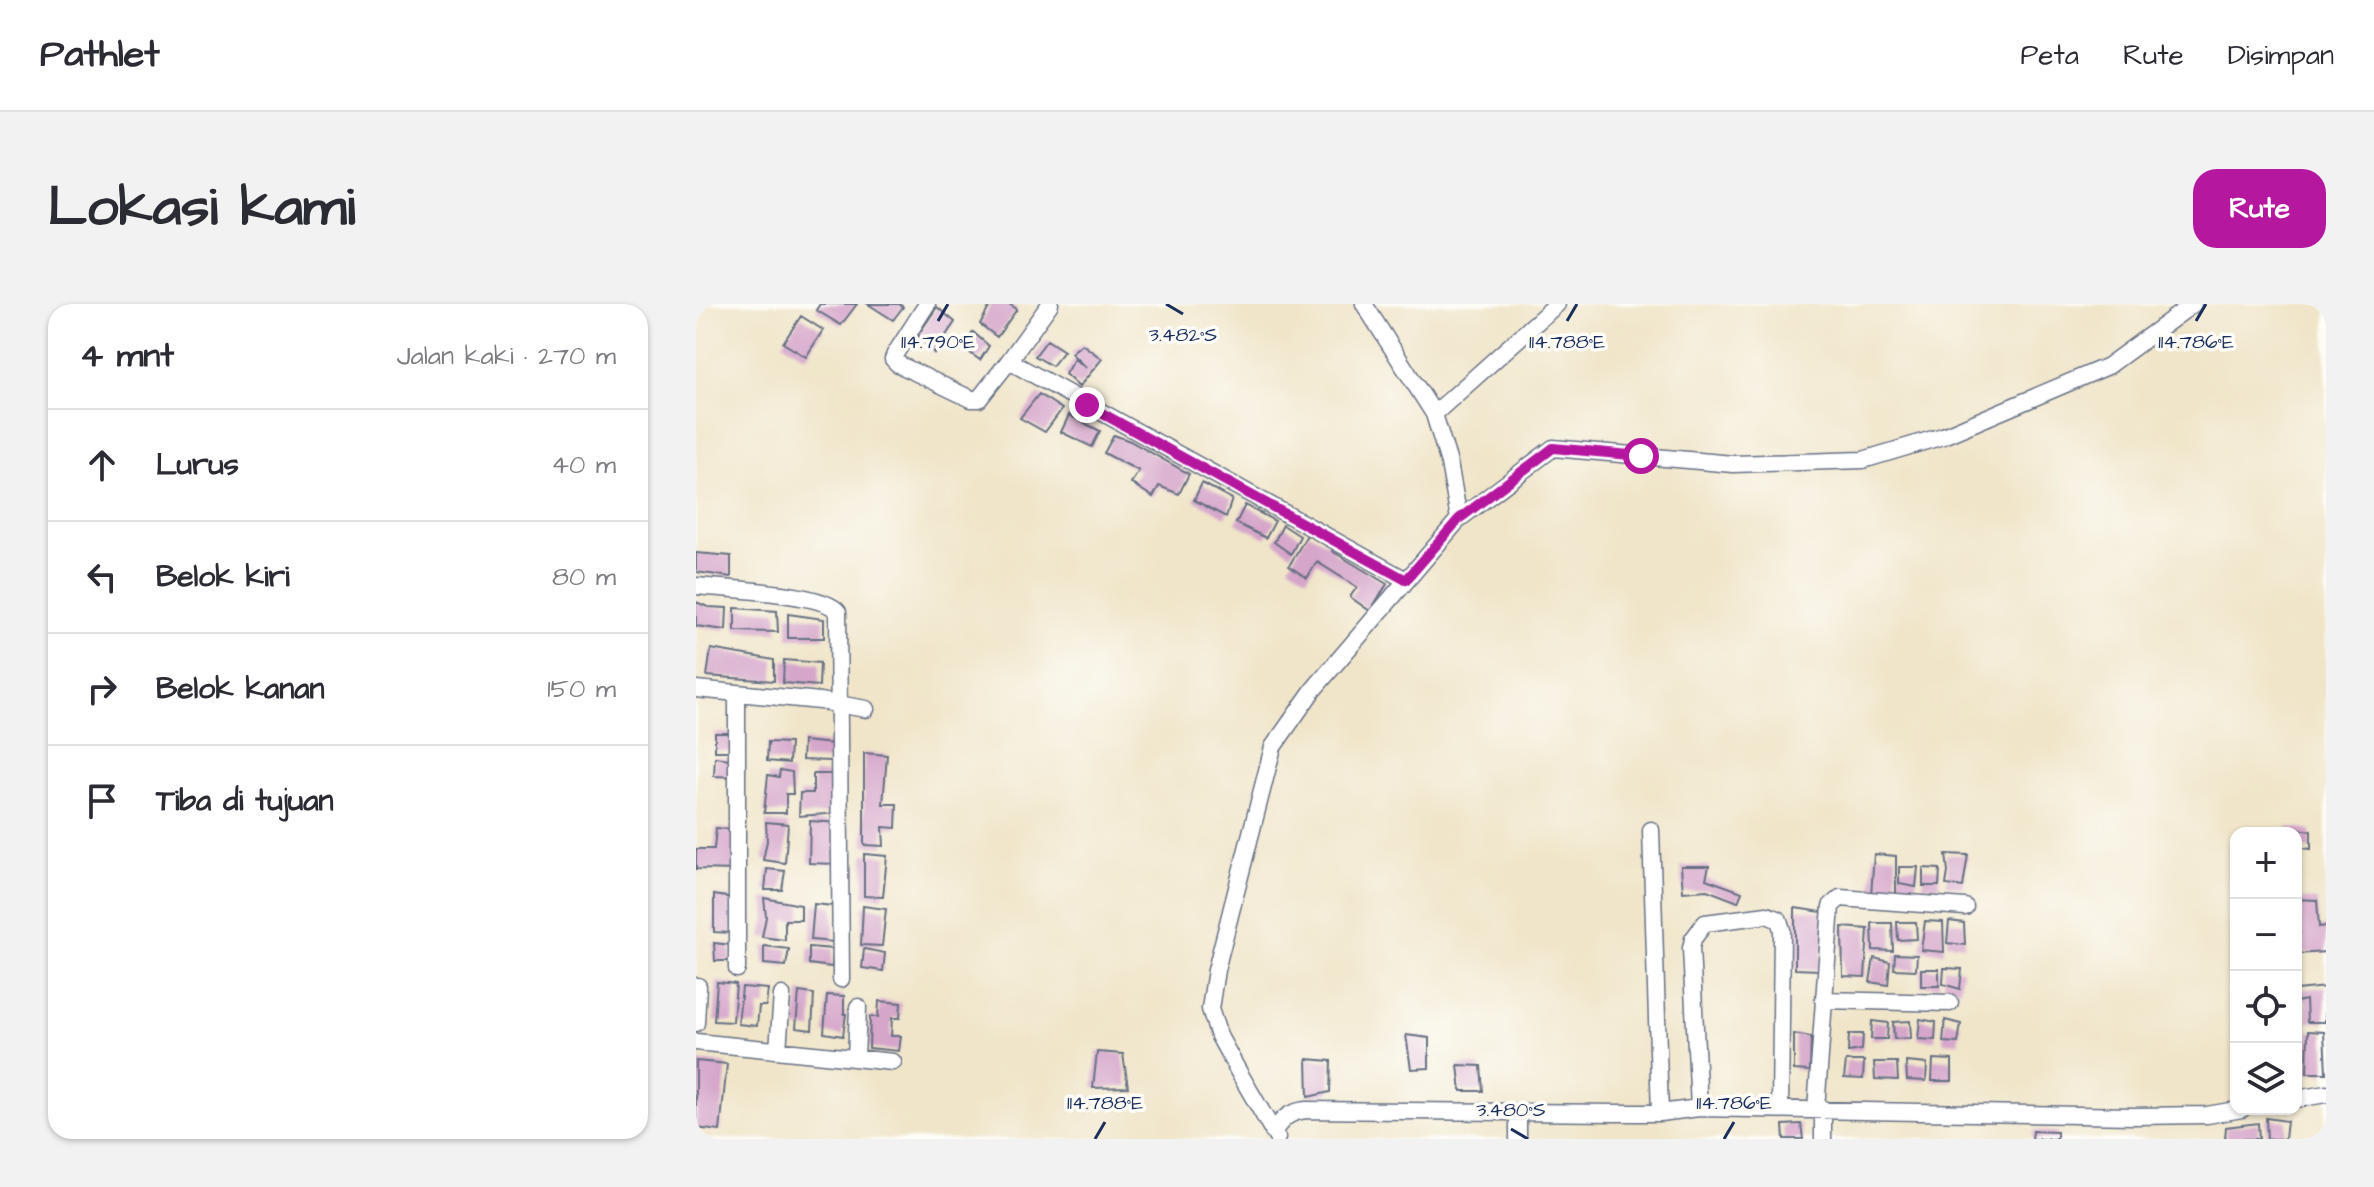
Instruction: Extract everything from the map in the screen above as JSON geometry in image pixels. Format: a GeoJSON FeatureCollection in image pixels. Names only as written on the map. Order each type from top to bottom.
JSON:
{"type":"FeatureCollection","features":[{"type":"Feature","properties":{"kind":"street"},"geometry":{"type":"LineString","coordinates":[[927,304],[893,359],[971,399],[979,399],[1050,304]]}},
{"type":"Feature","properties":{"kind":"street"},"geometry":{"type":"LineString","coordinates":[[1364,304],[1434,414],[1449,463],[1459,519]]}},
{"type":"Feature","properties":{"kind":"street"},"geometry":{"type":"LineString","coordinates":[[1434,414],[1557,304]]}},
{"type":"Feature","properties":{"kind":"street"},"geometry":{"type":"LineString","coordinates":[[1276,1135],[1237,1069],[1210,1009],[1216,970],[1273,747],[1313,690],[1459,519],[1553,448],[1733,464],[1863,460],[1943,436],[2108,366],[2193,304]]}},
{"type":"Feature","properties":{"kind":"street"},"geometry":{"type":"LineString","coordinates":[[1009,361],[1406,580]]}},
{"type":"Feature","properties":{"kind":"street"},"geometry":{"type":"LineString","coordinates":[[696,586],[824,601],[838,612],[841,979]]}},
{"type":"Feature","properties":{"kind":"street"},"geometry":{"type":"LineString","coordinates":[[696,689],[866,709]]}},
{"type":"Feature","properties":{"kind":"street"},"geometry":{"type":"LineString","coordinates":[[737,693],[737,969]]}},
{"type":"Feature","properties":{"kind":"street"},"geometry":{"type":"LineString","coordinates":[[1651,830],[1660,1113]]}},
{"type":"Feature","properties":{"kind":"street"},"geometry":{"type":"LineString","coordinates":[[1823,1139],[1820,1109],[1823,1000],[1831,906],[1840,898],[1965,907]]}},
{"type":"Feature","properties":{"kind":"street"},"geometry":{"type":"LineString","coordinates":[[1699,1108],[1693,939],[1705,923],[1767,915],[1779,920],[1782,930],[1780,1109]]}},
{"type":"Feature","properties":{"kind":"street"},"geometry":{"type":"LineString","coordinates":[[696,1023],[698,986]]}},
{"type":"Feature","properties":{"kind":"street"},"geometry":{"type":"LineString","coordinates":[[778,1050],[782,995]]}},
{"type":"Feature","properties":{"kind":"street"},"geometry":{"type":"LineString","coordinates":[[1823,1000],[1950,1003]]}},
{"type":"Feature","properties":{"kind":"street"},"geometry":{"type":"LineString","coordinates":[[856,1058],[858,1007]]}},
{"type":"Feature","properties":{"kind":"street"},"geometry":{"type":"LineString","coordinates":[[696,1042],[893,1062]]}},
{"type":"Feature","properties":{"kind":"street"},"geometry":{"type":"LineString","coordinates":[[2302,1098],[2326,1094]]}},
{"type":"Feature","properties":{"kind":"street"},"geometry":{"type":"LineString","coordinates":[[1276,1135],[1286,1116],[1294,1111],[1306,1110],[1660,1113],[1699,1108],[2134,1116],[2207,1115],[2230,1111]]}},
{"type":"Feature","properties":{"kind":"street"},"geometry":{"type":"LineString","coordinates":[[1518,1112],[1518,1139]]}},
{"type":"Feature","properties":{"kind":"building"},"geometry":{"type":"Polygon","coordinates":[[[820,304],[857,304],[841,325],[816,310],[820,304]]]}},
{"type":"Feature","properties":{"kind":"building"},"geometry":{"type":"Polygon","coordinates":[[[868,304],[899,304],[903,307],[893,320],[868,304]]]}},
{"type":"Feature","properties":{"kind":"building"},"geometry":{"type":"Polygon","coordinates":[[[991,304],[1009,304],[1017,309],[997,337],[980,324],[991,304]]]}},
{"type":"Feature","properties":{"kind":"building"},"geometry":{"type":"Polygon","coordinates":[[[937,307],[955,322],[934,353],[918,335],[937,307]]]}},
{"type":"Feature","properties":{"kind":"building"},"geometry":{"type":"Polygon","coordinates":[[[801,316],[823,330],[806,357],[783,343],[801,316]]]}},
{"type":"Feature","properties":{"kind":"building"},"geometry":{"type":"Polygon","coordinates":[[[973,332],[989,346],[980,360],[963,348],[973,332]]]}},
{"type":"Feature","properties":{"kind":"building"},"geometry":{"type":"Polygon","coordinates":[[[1047,340],[1064,351],[1052,366],[1035,356],[1047,340]]]}},
{"type":"Feature","properties":{"kind":"building"},"geometry":{"type":"Polygon","coordinates":[[[1082,344],[1102,359],[1079,387],[1065,374],[1074,359],[1086,368],[1071,353],[1082,344]]]}},
{"type":"Feature","properties":{"kind":"building"},"geometry":{"type":"Polygon","coordinates":[[[1039,394],[1062,409],[1045,432],[1020,418],[1039,394]]]}},
{"type":"Feature","properties":{"kind":"building"},"geometry":{"type":"Polygon","coordinates":[[[1069,415],[1100,431],[1092,447],[1061,432],[1069,415]]]}},
{"type":"Feature","properties":{"kind":"building"},"geometry":{"type":"Polygon","coordinates":[[[1114,435],[1189,474],[1179,494],[1159,486],[1153,497],[1131,483],[1139,471],[1104,453],[1114,435]]]}},
{"type":"Feature","properties":{"kind":"building"},"geometry":{"type":"Polygon","coordinates":[[[1202,483],[1232,499],[1226,517],[1194,500],[1202,483]]]}},
{"type":"Feature","properties":{"kind":"building"},"geometry":{"type":"Polygon","coordinates":[[[1245,505],[1275,521],[1266,538],[1236,523],[1245,505]]]}},
{"type":"Feature","properties":{"kind":"building"},"geometry":{"type":"Polygon","coordinates":[[[1283,525],[1300,536],[1291,554],[1274,542],[1283,525]]]}},
{"type":"Feature","properties":{"kind":"building"},"geometry":{"type":"Polygon","coordinates":[[[1308,533],[1335,547],[1332,551],[1387,584],[1370,611],[1350,597],[1357,587],[1317,562],[1307,578],[1289,566],[1308,533]]]}},
{"type":"Feature","properties":{"kind":"building"},"geometry":{"type":"Polygon","coordinates":[[[696,553],[731,556],[731,577],[696,572],[696,553]]]}},
{"type":"Feature","properties":{"kind":"building"},"geometry":{"type":"Polygon","coordinates":[[[696,602],[708,607],[727,608],[726,630],[696,626],[696,602]]]}},
{"type":"Feature","properties":{"kind":"building"},"geometry":{"type":"Polygon","coordinates":[[[735,608],[777,611],[778,632],[735,631],[735,608]]]}},
{"type":"Feature","properties":{"kind":"building"},"geometry":{"type":"Polygon","coordinates":[[[788,614],[824,619],[824,638],[788,638],[788,614]]]}},
{"type":"Feature","properties":{"kind":"building"},"geometry":{"type":"Polygon","coordinates":[[[711,649],[774,660],[774,681],[707,676],[711,649]]]}},
{"type":"Feature","properties":{"kind":"building"},"geometry":{"type":"Polygon","coordinates":[[[784,660],[820,663],[819,686],[783,683],[784,660]]]}},
{"type":"Feature","properties":{"kind":"building"},"geometry":{"type":"Polygon","coordinates":[[[715,733],[733,733],[734,751],[715,751],[715,733]]]}},
{"type":"Feature","properties":{"kind":"building"},"geometry":{"type":"Polygon","coordinates":[[[803,741],[833,744],[832,761],[802,760],[803,741]]]}},
{"type":"Feature","properties":{"kind":"building"},"geometry":{"type":"Polygon","coordinates":[[[768,742],[790,743],[789,763],[767,761],[768,742]]]}},
{"type":"Feature","properties":{"kind":"building"},"geometry":{"type":"Polygon","coordinates":[[[864,753],[887,755],[883,804],[897,804],[896,828],[883,827],[884,846],[864,845],[864,753]]]}},
{"type":"Feature","properties":{"kind":"building"},"geometry":{"type":"Polygon","coordinates":[[[715,757],[737,760],[737,777],[714,776],[715,757]]]}},
{"type":"Feature","properties":{"kind":"building"},"geometry":{"type":"Polygon","coordinates":[[[780,770],[792,772],[793,794],[786,794],[786,813],[764,813],[768,775],[779,777],[780,770]]]}},
{"type":"Feature","properties":{"kind":"building"},"geometry":{"type":"Polygon","coordinates":[[[813,774],[834,774],[840,813],[799,816],[800,793],[813,793],[813,774]]]}},
{"type":"Feature","properties":{"kind":"building"},"geometry":{"type":"Polygon","coordinates":[[[810,821],[841,823],[836,864],[809,863],[810,821]]]}},
{"type":"Feature","properties":{"kind":"building"},"geometry":{"type":"Polygon","coordinates":[[[766,822],[788,824],[785,863],[763,860],[767,841],[766,822]]]}},
{"type":"Feature","properties":{"kind":"building"},"geometry":{"type":"Polygon","coordinates":[[[716,828],[737,830],[737,870],[696,869],[696,849],[714,849],[716,828]]]}},
{"type":"Feature","properties":{"kind":"building"},"geometry":{"type":"Polygon","coordinates":[[[2302,829],[2311,831],[2311,849],[2302,848],[2302,829]]]}},
{"type":"Feature","properties":{"kind":"building"},"geometry":{"type":"Polygon","coordinates":[[[864,854],[887,856],[883,897],[864,896],[864,854]]]}},
{"type":"Feature","properties":{"kind":"building"},"geometry":{"type":"Polygon","coordinates":[[[1874,854],[1896,856],[1896,897],[1871,895],[1874,854]]]}},
{"type":"Feature","properties":{"kind":"building"},"geometry":{"type":"Polygon","coordinates":[[[1946,854],[1968,855],[1963,887],[1946,885],[1946,854]]]}},
{"type":"Feature","properties":{"kind":"building"},"geometry":{"type":"Polygon","coordinates":[[[1681,866],[1709,866],[1706,879],[1742,892],[1738,902],[1707,890],[1683,892],[1681,866]]]}},
{"type":"Feature","properties":{"kind":"building"},"geometry":{"type":"Polygon","coordinates":[[[1899,867],[1918,867],[1916,887],[1899,884],[1899,867]]]}},
{"type":"Feature","properties":{"kind":"building"},"geometry":{"type":"Polygon","coordinates":[[[1923,868],[1940,869],[1939,886],[1923,886],[1923,868]]]}},
{"type":"Feature","properties":{"kind":"building"},"geometry":{"type":"Polygon","coordinates":[[[767,869],[785,871],[782,890],[765,890],[767,869]]]}},
{"type":"Feature","properties":{"kind":"building"},"geometry":{"type":"Polygon","coordinates":[[[714,895],[733,898],[732,933],[714,932],[714,895]]]}},
{"type":"Feature","properties":{"kind":"building"},"geometry":{"type":"Polygon","coordinates":[[[764,898],[801,905],[801,920],[785,920],[785,940],[762,937],[766,917],[764,898]]]}},
{"type":"Feature","properties":{"kind":"building"},"geometry":{"type":"Polygon","coordinates":[[[2302,899],[2317,900],[2319,927],[2326,926],[2326,952],[2302,954],[2302,899]]]}},
{"type":"Feature","properties":{"kind":"building"},"geometry":{"type":"Polygon","coordinates":[[[814,904],[833,906],[834,942],[811,940],[814,904]]]}},
{"type":"Feature","properties":{"kind":"building"},"geometry":{"type":"Polygon","coordinates":[[[863,906],[886,909],[882,946],[861,945],[863,906]]]}},
{"type":"Feature","properties":{"kind":"building"},"geometry":{"type":"Polygon","coordinates":[[[1795,908],[1829,913],[1819,970],[1795,969],[1795,908]]]}},
{"type":"Feature","properties":{"kind":"building"},"geometry":{"type":"Polygon","coordinates":[[[1925,921],[1943,922],[1944,952],[1921,950],[1925,921]]]}},
{"type":"Feature","properties":{"kind":"building"},"geometry":{"type":"Polygon","coordinates":[[[1949,921],[1964,923],[1965,945],[1947,943],[1949,921]]]}},
{"type":"Feature","properties":{"kind":"building"},"geometry":{"type":"Polygon","coordinates":[[[1897,922],[1916,922],[1917,939],[1898,940],[1897,922]]]}},
{"type":"Feature","properties":{"kind":"building"},"geometry":{"type":"Polygon","coordinates":[[[1872,923],[1892,923],[1893,951],[1873,950],[1872,923]]]}},
{"type":"Feature","properties":{"kind":"building"},"geometry":{"type":"Polygon","coordinates":[[[1842,927],[1868,929],[1865,977],[1843,976],[1842,927]]]}},
{"type":"Feature","properties":{"kind":"building"},"geometry":{"type":"Polygon","coordinates":[[[714,943],[731,945],[730,961],[715,961],[714,943]]]}},
{"type":"Feature","properties":{"kind":"building"},"geometry":{"type":"Polygon","coordinates":[[[764,946],[789,949],[786,966],[764,964],[764,946]]]}},
{"type":"Feature","properties":{"kind":"building"},"geometry":{"type":"Polygon","coordinates":[[[809,947],[833,949],[832,967],[809,964],[809,947]]]}},
{"type":"Feature","properties":{"kind":"building"},"geometry":{"type":"Polygon","coordinates":[[[864,949],[885,953],[883,971],[862,968],[864,949]]]}},
{"type":"Feature","properties":{"kind":"building"},"geometry":{"type":"Polygon","coordinates":[[[1895,954],[1917,955],[1916,970],[1894,969],[1895,954]]]}},
{"type":"Feature","properties":{"kind":"building"},"geometry":{"type":"Polygon","coordinates":[[[1874,958],[1890,962],[1888,985],[1870,982],[1874,958]]]}},
{"type":"Feature","properties":{"kind":"building"},"geometry":{"type":"Polygon","coordinates":[[[1944,968],[1962,969],[1960,989],[1943,984],[1944,968]]]}},
{"type":"Feature","properties":{"kind":"building"},"geometry":{"type":"Polygon","coordinates":[[[1921,969],[1939,969],[1939,986],[1921,986],[1921,969]]]}},
{"type":"Feature","properties":{"kind":"building"},"geometry":{"type":"Polygon","coordinates":[[[717,982],[736,984],[733,1022],[714,1021],[717,982]]]}},
{"type":"Feature","properties":{"kind":"building"},"geometry":{"type":"Polygon","coordinates":[[[742,987],[768,989],[766,1006],[759,1006],[757,1026],[738,1024],[742,987]]]}},
{"type":"Feature","properties":{"kind":"building"},"geometry":{"type":"Polygon","coordinates":[[[2326,987],[2325,1022],[2307,1022],[2302,989],[2326,987]]]}},
{"type":"Feature","properties":{"kind":"building"},"geometry":{"type":"Polygon","coordinates":[[[799,992],[814,994],[812,1030],[796,1028],[799,992]]]}},
{"type":"Feature","properties":{"kind":"building"},"geometry":{"type":"Polygon","coordinates":[[[827,995],[844,996],[846,1014],[843,1036],[824,1033],[827,995]]]}},
{"type":"Feature","properties":{"kind":"building"},"geometry":{"type":"Polygon","coordinates":[[[879,1001],[901,1003],[900,1018],[892,1018],[891,1036],[901,1036],[899,1051],[869,1048],[870,1017],[878,1017],[879,1001]]]}},
{"type":"Feature","properties":{"kind":"building"},"geometry":{"type":"Polygon","coordinates":[[[1920,1019],[1936,1022],[1935,1040],[1918,1039],[1920,1019]]]}},
{"type":"Feature","properties":{"kind":"building"},"geometry":{"type":"Polygon","coordinates":[[[1945,1020],[1961,1024],[1958,1043],[1943,1042],[1945,1020]]]}},
{"type":"Feature","properties":{"kind":"building"},"geometry":{"type":"Polygon","coordinates":[[[1872,1021],[1888,1023],[1887,1039],[1871,1039],[1872,1021]]]}},
{"type":"Feature","properties":{"kind":"building"},"geometry":{"type":"Polygon","coordinates":[[[1910,1021],[1911,1038],[1894,1039],[1893,1022],[1910,1021]]]}},
{"type":"Feature","properties":{"kind":"building"},"geometry":{"type":"Polygon","coordinates":[[[2308,1031],[2324,1032],[2326,1073],[2307,1073],[2308,1031]]]}},
{"type":"Feature","properties":{"kind":"building"},"geometry":{"type":"Polygon","coordinates":[[[1794,1034],[1811,1037],[1810,1071],[1794,1070],[1794,1034]]]}},
{"type":"Feature","properties":{"kind":"building"},"geometry":{"type":"Polygon","coordinates":[[[1849,1034],[1863,1034],[1862,1050],[1848,1052],[1849,1034]]]}},
{"type":"Feature","properties":{"kind":"building"},"geometry":{"type":"Polygon","coordinates":[[[1406,1035],[1429,1038],[1429,1068],[1411,1069],[1406,1035]]]}},
{"type":"Feature","properties":{"kind":"building"},"geometry":{"type":"Polygon","coordinates":[[[1097,1052],[1123,1054],[1128,1087],[1093,1088],[1097,1052]]]}},
{"type":"Feature","properties":{"kind":"building"},"geometry":{"type":"Polygon","coordinates":[[[1307,1059],[1331,1061],[1330,1092],[1308,1097],[1307,1059]]]}},
{"type":"Feature","properties":{"kind":"building"},"geometry":{"type":"Polygon","coordinates":[[[1933,1059],[1952,1060],[1952,1081],[1932,1081],[1933,1059]]]}},
{"type":"Feature","properties":{"kind":"building"},"geometry":{"type":"Polygon","coordinates":[[[696,1061],[727,1064],[720,1131],[696,1128],[696,1061]]]}},
{"type":"Feature","properties":{"kind":"building"},"geometry":{"type":"Polygon","coordinates":[[[1846,1061],[1864,1061],[1863,1079],[1844,1078],[1846,1061]]]}},
{"type":"Feature","properties":{"kind":"building"},"geometry":{"type":"Polygon","coordinates":[[[1874,1062],[1897,1062],[1898,1080],[1875,1079],[1874,1062]]]}},
{"type":"Feature","properties":{"kind":"building"},"geometry":{"type":"Polygon","coordinates":[[[1906,1062],[1927,1064],[1926,1081],[1907,1080],[1906,1062]]]}},
{"type":"Feature","properties":{"kind":"building"},"geometry":{"type":"Polygon","coordinates":[[[1458,1065],[1481,1066],[1483,1091],[1461,1091],[1458,1065]]]}},
{"type":"Feature","properties":{"kind":"building"},"geometry":{"type":"Polygon","coordinates":[[[2266,1118],[2287,1121],[2285,1139],[2267,1139],[2266,1118]]]}},
{"type":"Feature","properties":{"kind":"building"},"geometry":{"type":"Polygon","coordinates":[[[2258,1123],[2259,1139],[2225,1139],[2226,1127],[2258,1123]]]}},
{"type":"Feature","properties":{"kind":"building"},"geometry":{"type":"Polygon","coordinates":[[[1801,1124],[1803,1139],[1784,1139],[1783,1125],[1801,1124]]]}},
{"type":"Feature","properties":{"kind":"building"},"geometry":{"type":"Polygon","coordinates":[[[2033,1131],[2057,1132],[2057,1139],[2032,1139],[2033,1131]]]}},
{"type":"Feature","properties":{"kind":"route"},"geometry":{"type":"LineString","coordinates":[[1087,405],[1406,580],[1459,519],[1553,448],[1641,456]]}}]}
